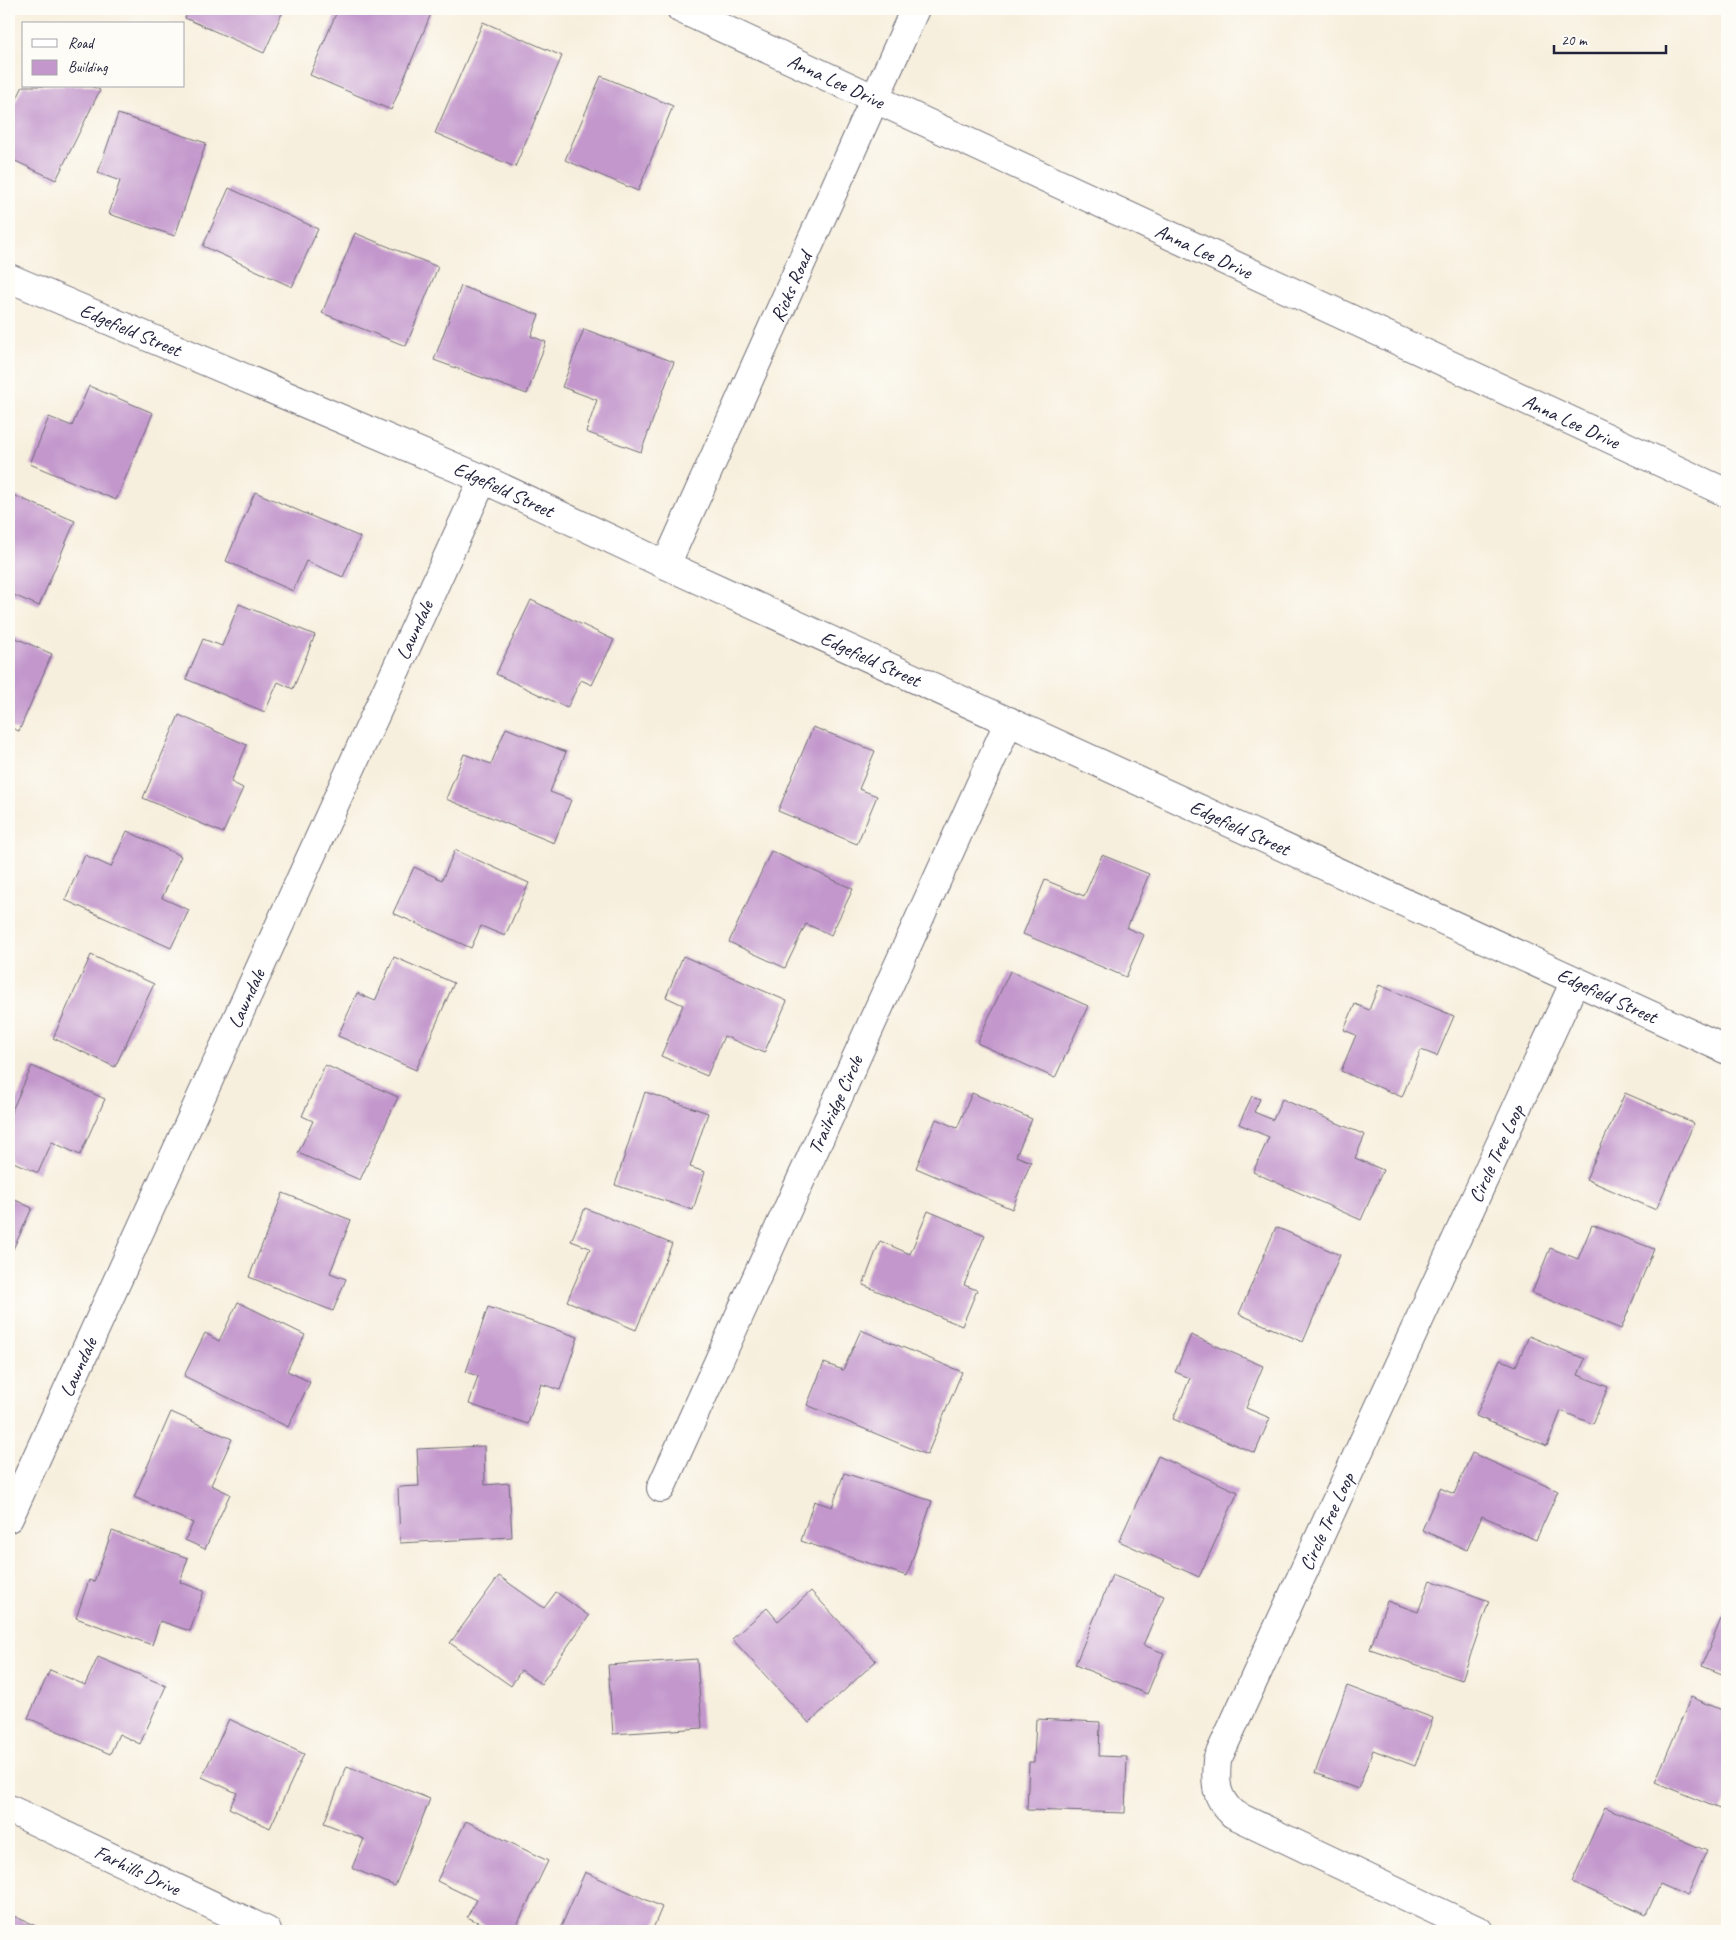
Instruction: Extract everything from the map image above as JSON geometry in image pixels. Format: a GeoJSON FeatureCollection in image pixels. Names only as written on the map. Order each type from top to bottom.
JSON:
{"type":"FeatureCollection","features":[{"type":"Feature","properties":{"kind":"street","name":"Anna Lee Drive"},"geometry":{"type":"LineString","coordinates":[[681,9],[1727,493]]}},
{"type":"Feature","properties":{"kind":"street","name":"Ricks Road"},"geometry":{"type":"LineString","coordinates":[[666,565],[915,9]]}},
{"type":"Feature","properties":{"kind":"street","name":"Edgefield Street"},"geometry":{"type":"LineString","coordinates":[[9,278],[482,479],[1727,1050]]}},
{"type":"Feature","properties":{"kind":"street","name":"Lawndale"},"geometry":{"type":"LineString","coordinates":[[9,1518],[482,479]]}},
{"type":"Feature","properties":{"kind":"street","name":"Trailridge Circle"},"geometry":{"type":"LineString","coordinates":[[660,1488],[1010,721]]}},
{"type":"Feature","properties":{"kind":"street","name":"Circle Tree Loop"},"geometry":{"type":"LineString","coordinates":[[1479,1931],[1233,1814],[1225,1806],[1215,1783],[1217,1760],[1575,981]]}},
{"type":"Feature","properties":{"kind":"street","name":"Farhills Drive"},"geometry":{"type":"LineString","coordinates":[[9,1809],[267,1931]]}},
{"type":"Feature","properties":{"kind":"building"},"geometry":{"type":"Polygon","coordinates":[[[189,9],[284,9],[264,53],[185,18],[189,9]]]}},
{"type":"Feature","properties":{"kind":"building"},"geometry":{"type":"Polygon","coordinates":[[[338,9],[433,9],[391,110],[310,75],[338,9]]]}},
{"type":"Feature","properties":{"kind":"building"},"geometry":{"type":"Polygon","coordinates":[[[483,22],[562,56],[515,167],[435,133],[483,22]]]}},
{"type":"Feature","properties":{"kind":"building"},"geometry":{"type":"Polygon","coordinates":[[[601,76],[673,106],[638,191],[565,160],[601,76]]]}},
{"type":"Feature","properties":{"kind":"building"},"geometry":{"type":"Polygon","coordinates":[[[22,88],[96,88],[100,90],[56,180],[9,158],[9,115],[22,88]]]}},
{"type":"Feature","properties":{"kind":"building"},"geometry":{"type":"Polygon","coordinates":[[[118,114],[206,143],[175,236],[109,214],[120,181],[98,173],[118,114]]]}},
{"type":"Feature","properties":{"kind":"building"},"geometry":{"type":"Polygon","coordinates":[[[229,188],[318,229],[292,287],[203,246],[229,188]]]}},
{"type":"Feature","properties":{"kind":"building"},"geometry":{"type":"Polygon","coordinates":[[[355,233],[438,267],[406,346],[322,313],[355,233]]]}},
{"type":"Feature","properties":{"kind":"building"},"geometry":{"type":"Polygon","coordinates":[[[461,286],[539,315],[531,336],[546,342],[527,394],[434,360],[461,286]]]}},
{"type":"Feature","properties":{"kind":"building"},"geometry":{"type":"Polygon","coordinates":[[[584,329],[674,362],[641,452],[586,432],[597,400],[562,387],[584,329]]]}},
{"type":"Feature","properties":{"kind":"building"},"geometry":{"type":"Polygon","coordinates":[[[89,386],[153,413],[116,500],[30,464],[49,417],[72,426],[89,386]]]}},
{"type":"Feature","properties":{"kind":"building"},"geometry":{"type":"Polygon","coordinates":[[[255,492],[360,537],[343,577],[306,561],[293,591],[226,561],[255,492]]]}},
{"type":"Feature","properties":{"kind":"building"},"geometry":{"type":"Polygon","coordinates":[[[13,495],[75,521],[39,606],[9,593],[9,506],[13,495]]]}},
{"type":"Feature","properties":{"kind":"building"},"geometry":{"type":"Polygon","coordinates":[[[531,600],[614,640],[592,685],[581,680],[567,708],[496,674],[531,600]]]}},
{"type":"Feature","properties":{"kind":"building"},"geometry":{"type":"Polygon","coordinates":[[[239,604],[315,635],[293,689],[278,682],[265,712],[186,679],[203,639],[222,646],[239,604]]]}},
{"type":"Feature","properties":{"kind":"building"},"geometry":{"type":"Polygon","coordinates":[[[9,635],[52,654],[19,731],[9,727],[9,635]]]}},
{"type":"Feature","properties":{"kind":"building"},"geometry":{"type":"Polygon","coordinates":[[[179,715],[247,745],[231,782],[243,788],[223,833],[143,798],[179,715]]]}},
{"type":"Feature","properties":{"kind":"building"},"geometry":{"type":"Polygon","coordinates":[[[813,727],[875,751],[859,789],[877,796],[857,844],[778,811],[813,727]]]}},
{"type":"Feature","properties":{"kind":"building"},"geometry":{"type":"Polygon","coordinates":[[[506,728],[566,752],[550,792],[571,800],[554,843],[446,799],[464,754],[491,764],[506,728]]]}},
{"type":"Feature","properties":{"kind":"building"},"geometry":{"type":"Polygon","coordinates":[[[127,831],[181,856],[162,898],[189,910],[171,948],[65,900],[85,855],[111,867],[127,831]]]}},
{"type":"Feature","properties":{"kind":"building"},"geometry":{"type":"Polygon","coordinates":[[[455,850],[529,883],[505,936],[481,926],[471,948],[393,913],[414,867],[442,880],[455,850]]]}},
{"type":"Feature","properties":{"kind":"building"},"geometry":{"type":"Polygon","coordinates":[[[771,851],[853,889],[831,935],[806,924],[785,968],[729,942],[771,851]]]}},
{"type":"Feature","properties":{"kind":"building"},"geometry":{"type":"Polygon","coordinates":[[[1102,855],[1149,874],[1127,928],[1144,935],[1126,977],[1023,934],[1045,880],[1084,896],[1102,855]]]}},
{"type":"Feature","properties":{"kind":"building"},"geometry":{"type":"Polygon","coordinates":[[[91,955],[154,984],[115,1067],[53,1038],[91,955]]]}},
{"type":"Feature","properties":{"kind":"building"},"geometry":{"type":"Polygon","coordinates":[[[683,956],[787,1001],[764,1053],[724,1036],[707,1076],[661,1056],[683,1005],[666,997],[683,956]]]}},
{"type":"Feature","properties":{"kind":"building"},"geometry":{"type":"Polygon","coordinates":[[[394,957],[454,983],[416,1070],[338,1036],[357,993],[375,1001],[394,957]]]}},
{"type":"Feature","properties":{"kind":"building"},"geometry":{"type":"Polygon","coordinates":[[[1010,971],[1088,1006],[1055,1078],[977,1043],[1010,971]]]}},
{"type":"Feature","properties":{"kind":"building"},"geometry":{"type":"Polygon","coordinates":[[[1379,985],[1454,1016],[1437,1056],[1421,1050],[1402,1097],[1341,1071],[1356,1035],[1344,1030],[1355,1004],[1369,1010],[1379,985]]]}},
{"type":"Feature","properties":{"kind":"building"},"geometry":{"type":"Polygon","coordinates":[[[325,1065],[398,1097],[360,1180],[298,1153],[313,1121],[302,1116],[325,1065]]]}},
{"type":"Feature","properties":{"kind":"building"},"geometry":{"type":"Polygon","coordinates":[[[32,1066],[105,1099],[80,1155],[52,1142],[38,1173],[9,1160],[9,1117],[32,1066]]]}},
{"type":"Feature","properties":{"kind":"building"},"geometry":{"type":"Polygon","coordinates":[[[645,1092],[708,1113],[690,1167],[705,1172],[693,1210],[615,1185],[645,1092]]]}},
{"type":"Feature","properties":{"kind":"building"},"geometry":{"type":"Polygon","coordinates":[[[972,1093],[1032,1119],[1016,1156],[1031,1162],[1012,1209],[916,1168],[936,1119],[957,1128],[972,1093]]]}},
{"type":"Feature","properties":{"kind":"building"},"geometry":{"type":"Polygon","coordinates":[[[1625,1093],[1694,1123],[1656,1210],[1586,1179],[1625,1093]]]}},
{"type":"Feature","properties":{"kind":"building"},"geometry":{"type":"Polygon","coordinates":[[[1252,1096],[1260,1099],[1254,1112],[1273,1120],[1282,1099],[1365,1135],[1355,1158],[1383,1170],[1361,1220],[1253,1172],[1269,1137],[1239,1124],[1252,1096]]]}},
{"type":"Feature","properties":{"kind":"building"},"geometry":{"type":"Polygon","coordinates":[[[283,1193],[351,1220],[330,1273],[346,1279],[333,1311],[249,1277],[283,1193]]]}},
{"type":"Feature","properties":{"kind":"building"},"geometry":{"type":"Polygon","coordinates":[[[9,1197],[32,1208],[9,1258],[9,1197]]]}},
{"type":"Feature","properties":{"kind":"building"},"geometry":{"type":"Polygon","coordinates":[[[585,1208],[672,1244],[636,1330],[567,1301],[590,1248],[571,1241],[585,1208]]]}},
{"type":"Feature","properties":{"kind":"building"},"geometry":{"type":"Polygon","coordinates":[[[928,1211],[985,1235],[964,1285],[977,1290],[962,1326],[863,1285],[880,1241],[910,1254],[928,1211]]]}},
{"type":"Feature","properties":{"kind":"building"},"geometry":{"type":"Polygon","coordinates":[[[1592,1225],[1654,1249],[1621,1329],[1532,1293],[1550,1248],[1578,1259],[1592,1225]]]}},
{"type":"Feature","properties":{"kind":"building"},"geometry":{"type":"Polygon","coordinates":[[[1276,1227],[1340,1255],[1303,1342],[1239,1314],[1276,1227]]]}},
{"type":"Feature","properties":{"kind":"building"},"geometry":{"type":"Polygon","coordinates":[[[238,1302],[305,1335],[287,1371],[310,1382],[288,1427],[184,1376],[205,1333],[219,1341],[238,1302]]]}},
{"type":"Feature","properties":{"kind":"building"},"geometry":{"type":"Polygon","coordinates":[[[488,1307],[578,1337],[560,1390],[541,1384],[528,1424],[469,1404],[478,1376],[466,1372],[488,1307]]]}},
{"type":"Feature","properties":{"kind":"building"},"geometry":{"type":"Polygon","coordinates":[[[861,1330],[962,1372],[927,1455],[807,1405],[824,1363],[843,1370],[861,1330]]]}},
{"type":"Feature","properties":{"kind":"building"},"geometry":{"type":"Polygon","coordinates":[[[1191,1335],[1263,1366],[1246,1408],[1270,1418],[1255,1453],[1173,1419],[1190,1378],[1175,1372],[1191,1335]]]}},
{"type":"Feature","properties":{"kind":"building"},"geometry":{"type":"Polygon","coordinates":[[[1529,1336],[1585,1359],[1578,1375],[1608,1387],[1593,1424],[1561,1411],[1547,1446],[1476,1416],[1500,1359],[1516,1366],[1529,1336]]]}},
{"type":"Feature","properties":{"kind":"building"},"geometry":{"type":"Polygon","coordinates":[[[171,1412],[232,1439],[211,1485],[230,1494],[205,1549],[185,1540],[193,1523],[134,1497],[171,1412]]]}},
{"type":"Feature","properties":{"kind":"building"},"geometry":{"type":"Polygon","coordinates":[[[484,1446],[485,1485],[509,1483],[512,1537],[400,1543],[398,1487],[419,1486],[417,1449],[484,1446]]]}},
{"type":"Feature","properties":{"kind":"building"},"geometry":{"type":"Polygon","coordinates":[[[1472,1453],[1558,1491],[1536,1540],[1482,1516],[1467,1550],[1422,1530],[1440,1488],[1454,1494],[1472,1453]]]}},
{"type":"Feature","properties":{"kind":"building"},"geometry":{"type":"Polygon","coordinates":[[[1158,1456],[1238,1492],[1199,1577],[1119,1541],[1158,1456]]]}},
{"type":"Feature","properties":{"kind":"building"},"geometry":{"type":"Polygon","coordinates":[[[844,1473],[932,1501],[907,1576],[801,1541],[814,1501],[832,1507],[844,1473]]]}},
{"type":"Feature","properties":{"kind":"building"},"geometry":{"type":"Polygon","coordinates":[[[112,1531],[188,1558],[180,1582],[204,1591],[190,1631],[160,1621],[152,1645],[76,1618],[89,1580],[94,1582],[112,1531]]]}},
{"type":"Feature","properties":{"kind":"building"},"geometry":{"type":"Polygon","coordinates":[[[1112,1575],[1164,1596],[1143,1645],[1164,1653],[1147,1694],[1075,1665],[1112,1575]]]}},
{"type":"Feature","properties":{"kind":"building"},"geometry":{"type":"Polygon","coordinates":[[[499,1576],[544,1608],[556,1592],[589,1616],[541,1684],[521,1670],[511,1686],[450,1643],[499,1576]]]}},
{"type":"Feature","properties":{"kind":"building"},"geometry":{"type":"Polygon","coordinates":[[[1430,1580],[1489,1601],[1462,1680],[1370,1649],[1387,1601],[1418,1612],[1430,1580]]]}},
{"type":"Feature","properties":{"kind":"building"},"geometry":{"type":"Polygon","coordinates":[[[811,1591],[876,1661],[809,1723],[732,1639],[767,1608],[778,1621],[811,1591]]]}},
{"type":"Feature","properties":{"kind":"building"},"geometry":{"type":"Polygon","coordinates":[[[1727,1604],[1727,1676],[1702,1666],[1727,1604]]]}},
{"type":"Feature","properties":{"kind":"building"},"geometry":{"type":"Polygon","coordinates":[[[98,1657],[166,1686],[140,1744],[119,1734],[110,1754],[28,1718],[50,1670],[85,1685],[98,1657]]]}},
{"type":"Feature","properties":{"kind":"building"},"geometry":{"type":"Polygon","coordinates":[[[697,1659],[702,1728],[613,1734],[608,1665],[697,1659]]]}},
{"type":"Feature","properties":{"kind":"building"},"geometry":{"type":"Polygon","coordinates":[[[1347,1686],[1433,1718],[1415,1766],[1373,1750],[1358,1789],[1315,1773],[1347,1686]]]}},
{"type":"Feature","properties":{"kind":"building"},"geometry":{"type":"Polygon","coordinates":[[[1691,1697],[1727,1712],[1727,1797],[1722,1810],[1655,1782],[1691,1697]]]}},
{"type":"Feature","properties":{"kind":"building"},"geometry":{"type":"Polygon","coordinates":[[[229,1719],[304,1754],[270,1828],[229,1808],[237,1793],[202,1777],[229,1719]]]}},
{"type":"Feature","properties":{"kind":"building"},"geometry":{"type":"Polygon","coordinates":[[[1036,1719],[1100,1722],[1099,1756],[1127,1757],[1125,1813],[1027,1810],[1029,1762],[1034,1762],[1036,1719]]]}},
{"type":"Feature","properties":{"kind":"building"},"geometry":{"type":"Polygon","coordinates":[[[347,1766],[430,1799],[395,1886],[352,1868],[364,1839],[324,1823],[347,1766]]]}},
{"type":"Feature","properties":{"kind":"building"},"geometry":{"type":"Polygon","coordinates":[[[1605,1807],[1707,1851],[1687,1896],[1660,1884],[1646,1915],[1572,1882],[1605,1807]]]}},
{"type":"Feature","properties":{"kind":"building"},"geometry":{"type":"Polygon","coordinates":[[[466,1821],[548,1861],[514,1931],[497,1931],[467,1917],[476,1900],[437,1881],[466,1821]]]}},
{"type":"Feature","properties":{"kind":"building"},"geometry":{"type":"Polygon","coordinates":[[[585,1872],[662,1907],[652,1931],[570,1931],[561,1927],[585,1872]]]}},
{"type":"Feature","properties":{"kind":"building"},"geometry":{"type":"Polygon","coordinates":[[[9,1914],[47,1931],[9,1931],[9,1914]]]}}]}
